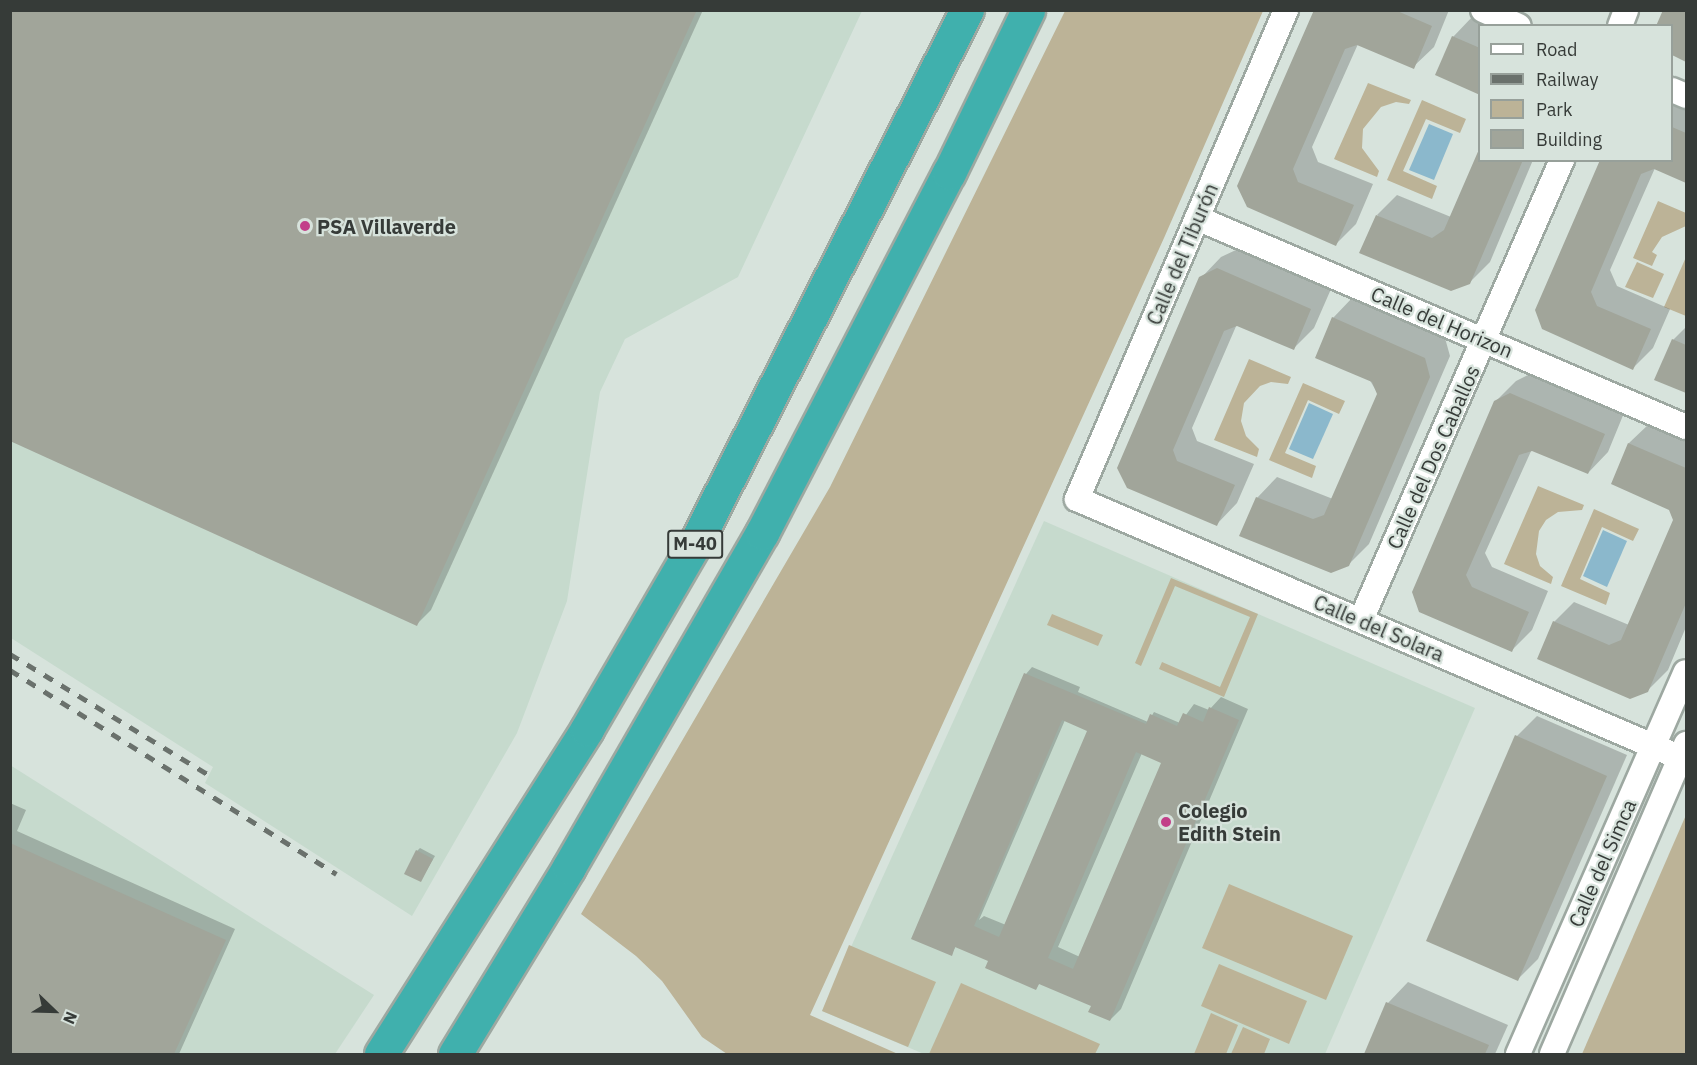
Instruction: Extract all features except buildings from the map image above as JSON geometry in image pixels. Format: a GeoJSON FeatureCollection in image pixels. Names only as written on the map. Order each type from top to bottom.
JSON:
{"type":"FeatureCollection","features":[{"type":"Feature","properties":{"kind":"highway","name":"M-40"},"geometry":{"type":"LineString","coordinates":[[381,1054],[587,729],[696,542],[967,10]]}},
{"type":"Feature","properties":{"kind":"highway","name":"M-40"},"geometry":{"type":"LineString","coordinates":[[455,1054],[569,867],[762,533],[949,173],[1028,10]]}},
{"type":"Feature","properties":{"kind":"street","name":"Calle del Tiburón"},"geometry":{"type":"LineString","coordinates":[[1077,499],[1286,10]]}},
{"type":"Feature","properties":{"kind":"street"},"geometry":{"type":"LineString","coordinates":[[1484,10],[1515,24]]}},
{"type":"Feature","properties":{"kind":"street","name":"Calle del Dos Caballos"},"geometry":{"type":"LineString","coordinates":[[1361,620],[1561,162]]}},
{"type":"Feature","properties":{"kind":"street","name":"Calle del Horizon"},"geometry":{"type":"LineString","coordinates":[[1197,218],[1686,427]]}},
{"type":"Feature","properties":{"kind":"street","name":"Calle del Solara"},"geometry":{"type":"LineString","coordinates":[[1077,499],[1653,747],[1683,751]]}},
{"type":"Feature","properties":{"kind":"street","name":"Calle del Simca"},"geometry":{"type":"LineString","coordinates":[[1518,1054],[1686,672]]}},
{"type":"Feature","properties":{"kind":"street","name":"Calle del Simca"},"geometry":{"type":"LineString","coordinates":[[1552,1054],[1683,751]]}},
{"type":"Feature","properties":{"kind":"shaded area"},"geometry":{"type":"Polygon","coordinates":[[[10,11],[862,11],[738,277],[625,339],[600,392],[567,601],[517,733],[412,916],[205,783],[213,767],[11,638],[10,11]]]}},
{"type":"Feature","properties":{"kind":"shaded area","name":"Colegio Edith Stein"},"geometry":{"type":"Polygon","coordinates":[[[1044,521],[1475,708],[1325,1054],[924,1054],[822,1011],[1044,521]]]}},
{"type":"Feature","properties":{"kind":"shaded area"},"geometry":{"type":"Polygon","coordinates":[[[10,765],[374,995],[335,1054],[11,1054],[10,765]]]}},
{"type":"Feature","properties":{"kind":"green space"},"geometry":{"type":"Polygon","coordinates":[[[1065,11],[1263,11],[1164,238],[810,1015],[898,1054],[727,1054],[702,1037],[662,981],[636,956],[581,914],[830,487],[1065,11]]]}},
{"type":"Feature","properties":{"kind":"green space"},"geometry":{"type":"Polygon","coordinates":[[[1368,83],[1411,100],[1409,104],[1396,102],[1381,107],[1363,129],[1362,148],[1379,171],[1377,177],[1334,159],[1368,83]]]}},
{"type":"Feature","properties":{"kind":"green space"},"geometry":{"type":"Polygon","coordinates":[[[1422,100],[1466,119],[1460,133],[1426,119],[1403,171],[1437,186],[1432,199],[1387,180],[1422,100]]]}},
{"type":"Feature","properties":{"kind":"green space"},"geometry":{"type":"Polygon","coordinates":[[[1658,201],[1686,213],[1686,226],[1662,237],[1652,252],[1657,255],[1652,266],[1633,258],[1658,201]]]}},
{"type":"Feature","properties":{"kind":"green space"},"geometry":{"type":"Polygon","coordinates":[[[1686,257],[1686,316],[1664,307],[1686,257]]]}},
{"type":"Feature","properties":{"kind":"green space"},"geometry":{"type":"Polygon","coordinates":[[[1637,262],[1664,274],[1653,298],[1625,287],[1637,262]]]}},
{"type":"Feature","properties":{"kind":"green space"},"geometry":{"type":"Polygon","coordinates":[[[1249,359],[1291,377],[1288,384],[1271,382],[1260,386],[1244,403],[1241,421],[1246,436],[1259,449],[1257,457],[1214,440],[1249,359]]]}},
{"type":"Feature","properties":{"kind":"green space"},"geometry":{"type":"Polygon","coordinates":[[[1303,383],[1345,401],[1339,414],[1308,400],[1285,453],[1316,466],[1312,478],[1269,460],[1303,383]]]}},
{"type":"Feature","properties":{"kind":"green space"},"geometry":{"type":"Polygon","coordinates":[[[1538,486],[1584,505],[1582,510],[1558,512],[1546,520],[1539,531],[1536,554],[1540,566],[1553,577],[1551,584],[1504,564],[1538,486]]]}},
{"type":"Feature","properties":{"kind":"green space"},"geometry":{"type":"Polygon","coordinates":[[[1594,509],[1639,529],[1633,541],[1602,527],[1580,579],[1610,593],[1606,605],[1561,586],[1594,509]]]}},
{"type":"Feature","properties":{"kind":"green space"},"geometry":{"type":"Polygon","coordinates":[[[1171,578],[1258,614],[1224,697],[1159,669],[1162,662],[1220,687],[1250,617],[1175,586],[1141,666],[1135,663],[1171,578]]]}},
{"type":"Feature","properties":{"kind":"green space"},"geometry":{"type":"Polygon","coordinates":[[[1052,614],[1103,635],[1098,646],[1047,625],[1052,614]]]}},
{"type":"Feature","properties":{"kind":"green space"},"geometry":{"type":"Polygon","coordinates":[[[1686,815],[1686,1054],[1582,1054],[1686,815]]]}},
{"type":"Feature","properties":{"kind":"green space"},"geometry":{"type":"Polygon","coordinates":[[[1229,884],[1353,936],[1326,1000],[1202,948],[1229,884]]]}},
{"type":"Feature","properties":{"kind":"green space"},"geometry":{"type":"Polygon","coordinates":[[[849,945],[936,982],[908,1047],[822,1011],[849,945]]]}},
{"type":"Feature","properties":{"kind":"green space"},"geometry":{"type":"Polygon","coordinates":[[[1219,964],[1307,1001],[1289,1044],[1201,1006],[1219,964]]]}},
{"type":"Feature","properties":{"kind":"green space"},"geometry":{"type":"Polygon","coordinates":[[[961,983],[1100,1044],[1095,1054],[929,1054],[961,983]]]}},
{"type":"Feature","properties":{"kind":"green space"},"geometry":{"type":"Polygon","coordinates":[[[1211,1013],[1238,1025],[1226,1054],[1194,1054],[1211,1013]]]}},
{"type":"Feature","properties":{"kind":"green space"},"geometry":{"type":"Polygon","coordinates":[[[1243,1027],[1270,1039],[1264,1054],[1231,1054],[1243,1027]]]}},
{"type":"Feature","properties":{"kind":"water"},"geometry":{"type":"Polygon","coordinates":[[[1429,124],[1453,134],[1434,180],[1409,170],[1429,124]]]}},
{"type":"Feature","properties":{"kind":"water"},"geometry":{"type":"Polygon","coordinates":[[[1309,403],[1333,414],[1313,459],[1289,449],[1309,403]]]}},
{"type":"Feature","properties":{"kind":"water"},"geometry":{"type":"Polygon","coordinates":[[[1603,530],[1627,541],[1607,587],[1583,576],[1603,530]]]}},
{"type":"Feature","properties":{"kind":"railway"},"geometry":{"type":"LineString","coordinates":[[10,654],[207,774]]}},
{"type":"Feature","properties":{"kind":"railway"},"geometry":{"type":"LineString","coordinates":[[10,670],[337,874]]}},
{"type":"Feature","properties":{"kind":"place","name":"PSA Villaverde"},"geometry":{"type":"Point","coordinates":[305,226]}},
{"type":"Feature","properties":{"kind":"place","name":"Colegio Edith Stein"},"geometry":{"type":"Point","coordinates":[1166,822]}}]}
